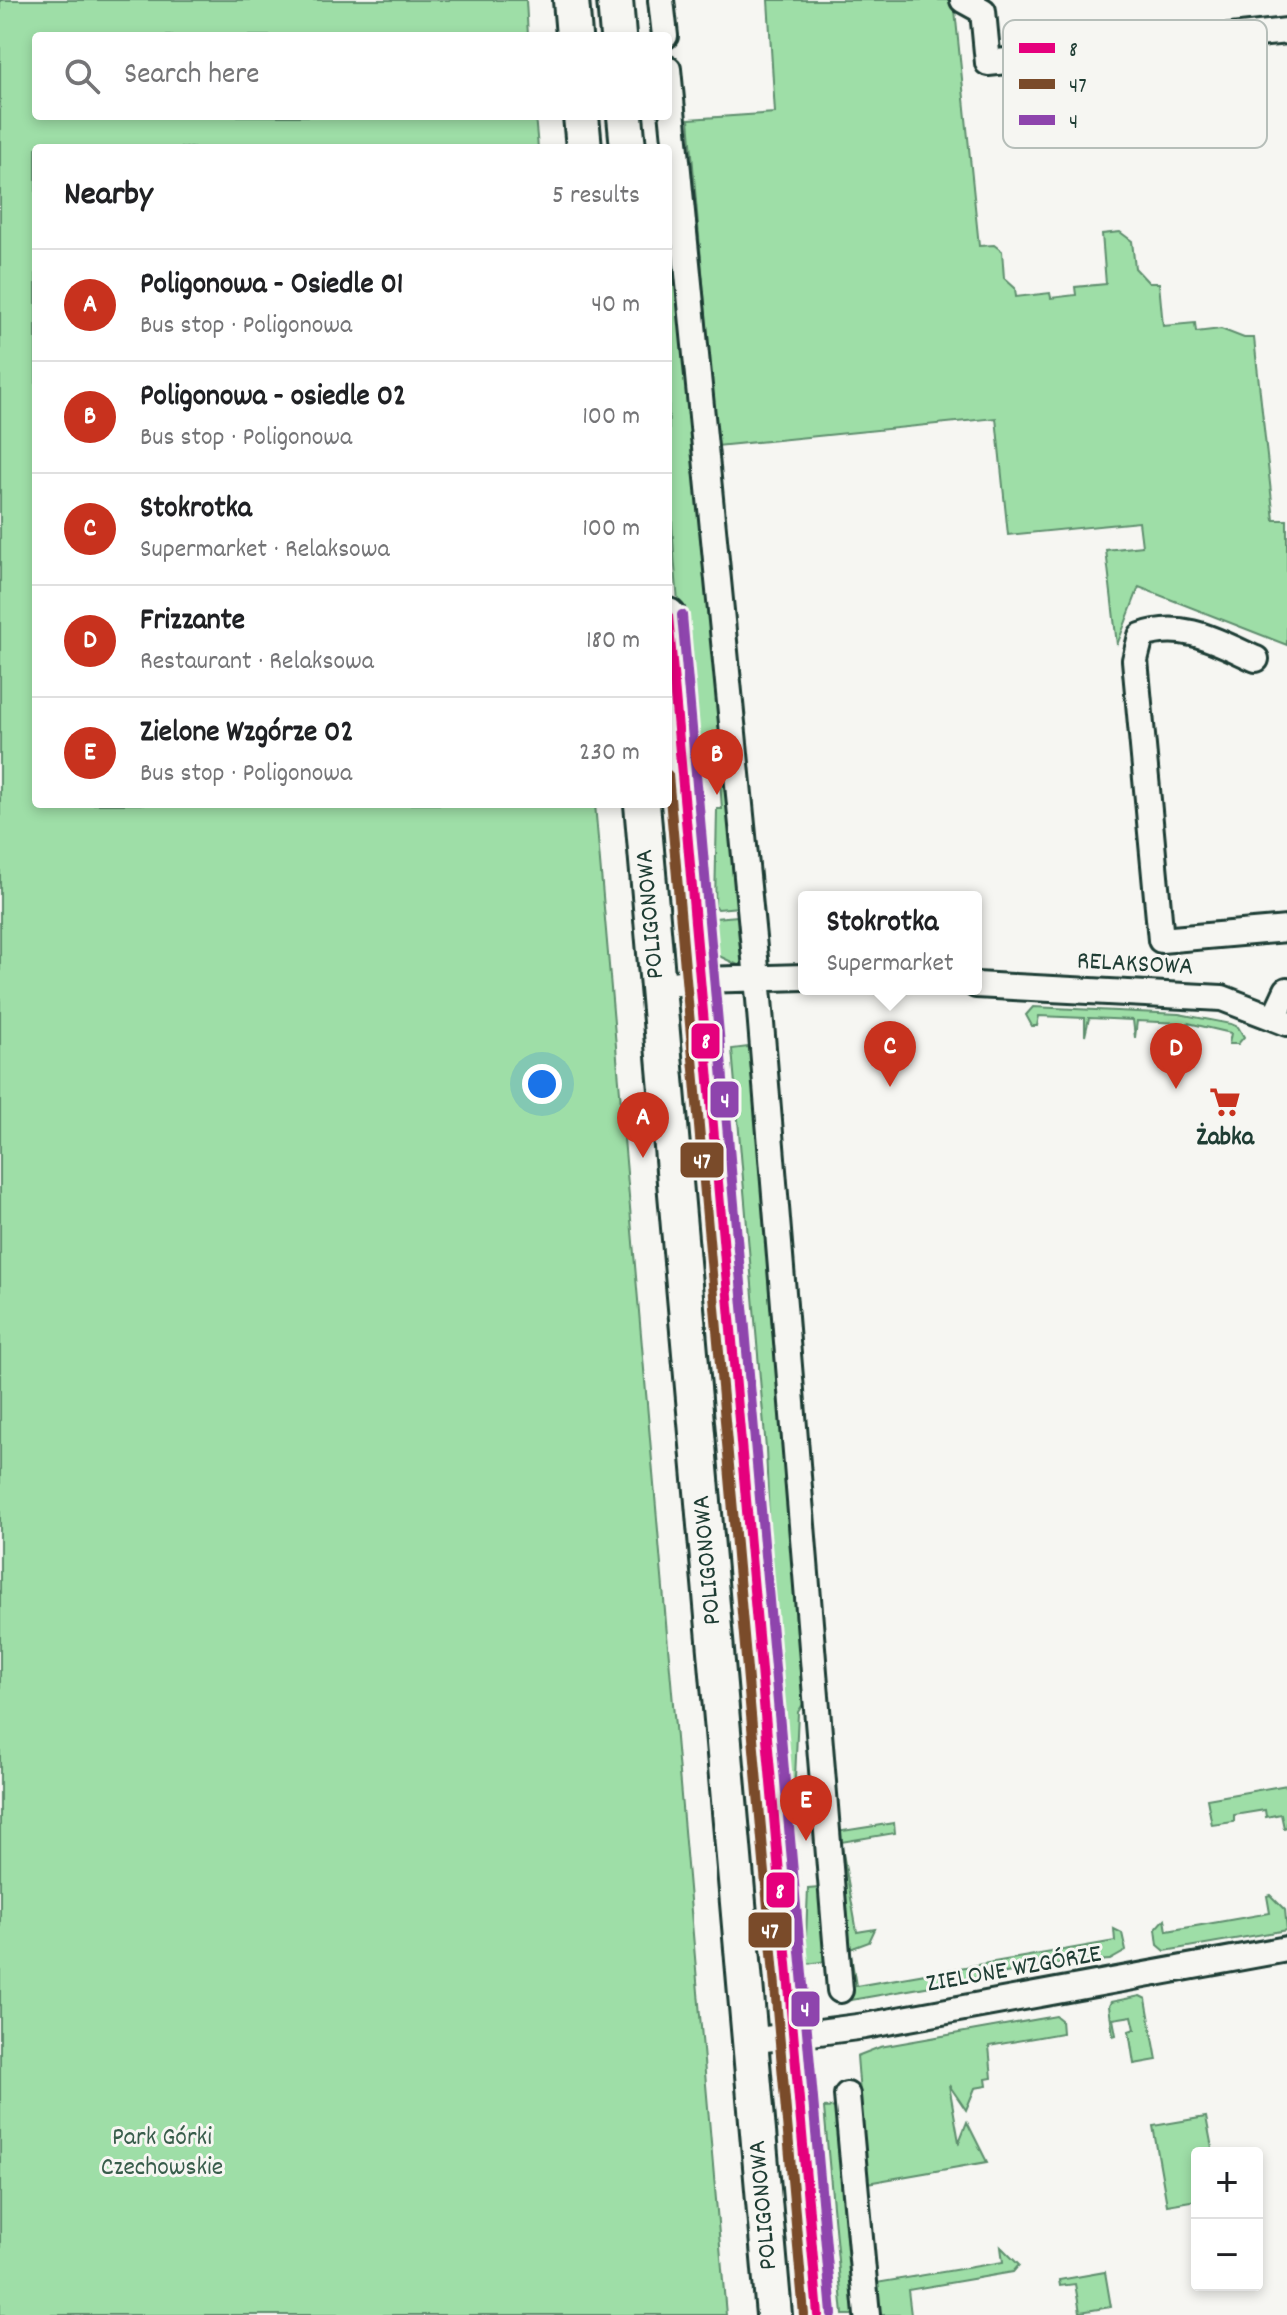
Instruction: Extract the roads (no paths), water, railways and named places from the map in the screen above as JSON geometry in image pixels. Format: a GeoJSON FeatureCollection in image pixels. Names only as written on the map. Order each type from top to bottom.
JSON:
{"type":"FeatureCollection","features":[{"type":"Feature","properties":{"kind":"main road"},"geometry":{"type":"LineString","coordinates":[[571,0],[574,32]]}},
{"type":"Feature","properties":{"kind":"main road"},"geometry":{"type":"LineString","coordinates":[[615,0],[618,32]]}},
{"type":"Feature","properties":{"kind":"main road"},"geometry":{"type":"LineString","coordinates":[[581,120],[584,144]]}},
{"type":"Feature","properties":{"kind":"main road"},"geometry":{"type":"LineString","coordinates":[[625,120],[628,144]]}},
{"type":"Feature","properties":{"kind":"main road","name":"POLIGONOWA"},"geometry":{"type":"LineString","coordinates":[[672,663],[818,2315]]}},
{"type":"Feature","properties":{"kind":"main road","name":"POLIGONOWA"},"geometry":{"type":"LineString","coordinates":[[642,808],[774,2315]]}},
{"type":"Feature","properties":{"kind":"street"},"geometry":{"type":"LineString","coordinates":[[661,0],[665,32]]}},
{"type":"Feature","properties":{"kind":"street"},"geometry":{"type":"LineString","coordinates":[[963,0],[983,11],[988,63],[1003,61]]}},
{"type":"Feature","properties":{"kind":"street"},"geometry":{"type":"LineString","coordinates":[[1267,33],[1287,31]]}},
{"type":"Feature","properties":{"kind":"street"},"geometry":{"type":"LineString","coordinates":[[672,110],[756,978],[840,1990]]}},
{"type":"Feature","properties":{"kind":"street"},"geometry":{"type":"LineString","coordinates":[[1256,659],[1186,630],[1159,629],[1141,636],[1135,660],[1161,940],[1287,929]]}},
{"type":"Feature","properties":{"kind":"street"},"geometry":{"type":"LineString","coordinates":[[658,986],[699,980],[798,977]]}},
{"type":"Feature","properties":{"kind":"street","name":"RELAKSOWA"},"geometry":{"type":"LineString","coordinates":[[982,985],[1222,998],[1280,1020]]}},
{"type":"Feature","properties":{"kind":"street"},"geometry":{"type":"LineString","coordinates":[[1280,1020],[1287,990]]}},
{"type":"Feature","properties":{"kind":"street","name":"ZIELONE WZGÓRZE"},"geometry":{"type":"LineString","coordinates":[[750,2041],[793,2037],[1287,1949]]}},
{"type":"Feature","properties":{"kind":"street"},"geometry":{"type":"LineString","coordinates":[[847,2095],[867,2315]]}},
{"type":"Feature","properties":{"kind":"place","name":"Poligonowa - osiedle 02"},"geometry":{"type":"Point","coordinates":[717,795]}},
{"type":"Feature","properties":{"kind":"place","name":"Stokrotka"},"geometry":{"type":"Point","coordinates":[890,1087]}},
{"type":"Feature","properties":{"kind":"place","name":"Frizzante"},"geometry":{"type":"Point","coordinates":[1176,1089]}},
{"type":"Feature","properties":{"kind":"place","name":"Żabka"},"geometry":{"type":"Point","coordinates":[1225,1102]}},
{"type":"Feature","properties":{"kind":"place","name":"Poligonowa - Osiedle 01"},"geometry":{"type":"Point","coordinates":[643,1158]}},
{"type":"Feature","properties":{"kind":"place","name":"Zielone Wzgórze 02"},"geometry":{"type":"Point","coordinates":[806,1841]}},
{"type":"Feature","properties":{"kind":"park label","name":"Park Górki Czechowskie"},"geometry":{"type":"Point","coordinates":[162,2153]}}]}
